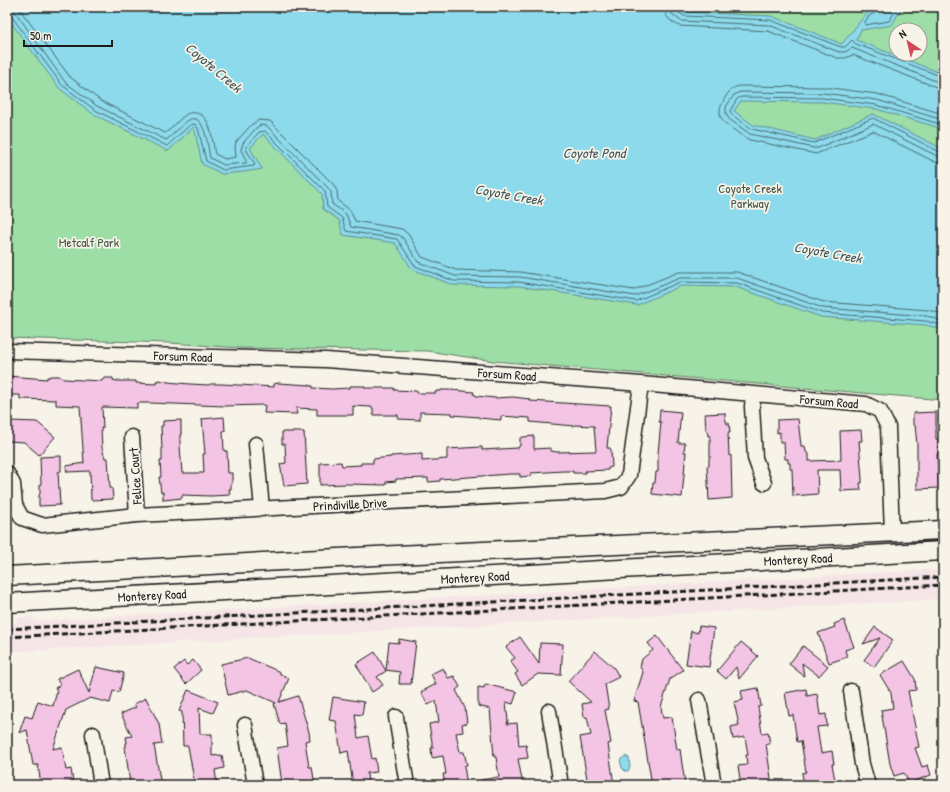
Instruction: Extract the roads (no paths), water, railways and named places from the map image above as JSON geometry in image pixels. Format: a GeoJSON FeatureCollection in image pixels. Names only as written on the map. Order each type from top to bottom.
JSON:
{"type":"FeatureCollection","features":[{"type":"Feature","properties":{"kind":"main road","name":"Monterey Road"},"geometry":{"type":"LineString","coordinates":[[7,576],[383,555],[943,530]]}},
{"type":"Feature","properties":{"kind":"main road","name":"Monterey Road"},"geometry":{"type":"LineString","coordinates":[[7,603],[943,551]]}},
{"type":"Feature","properties":{"kind":"street","name":"Forsum Road"},"geometry":{"type":"LineString","coordinates":[[7,350],[326,360],[641,384],[866,404],[880,412],[888,427],[892,533]]}},
{"type":"Feature","properties":{"kind":"street","name":"Prindiville Drive"},"geometry":{"type":"LineString","coordinates":[[7,473],[13,484],[15,505],[22,518],[42,525],[137,514],[605,491],[621,487],[629,475],[641,384]]}},
{"type":"Feature","properties":{"kind":"street"},"geometry":{"type":"LineString","coordinates":[[753,394],[752,407],[755,458],[764,483]]}},
{"type":"Feature","properties":{"kind":"street","name":"Felice Court"},"geometry":{"type":"LineString","coordinates":[[132,437],[137,514]]}},
{"type":"Feature","properties":{"kind":"street"},"geometry":{"type":"LineString","coordinates":[[256,444],[262,509]]}},
{"type":"Feature","properties":{"kind":"street"},"geometry":{"type":"LineString","coordinates":[[851,691],[862,764],[868,785]]}},
{"type":"Feature","properties":{"kind":"street"},"geometry":{"type":"LineString","coordinates":[[699,700],[714,785]]}},
{"type":"Feature","properties":{"kind":"street"},"geometry":{"type":"LineString","coordinates":[[549,711],[561,785]]}},
{"type":"Feature","properties":{"kind":"street"},"geometry":{"type":"LineString","coordinates":[[396,717],[407,785]]}},
{"type":"Feature","properties":{"kind":"street"},"geometry":{"type":"LineString","coordinates":[[245,725],[255,785]]}},
{"type":"Feature","properties":{"kind":"street"},"geometry":{"type":"LineString","coordinates":[[93,734],[101,785]]}},
{"type":"Feature","properties":{"kind":"water","name":"Coyote Pond"},"geometry":{"type":"Polygon","coordinates":[[[7,7],[677,7],[684,12],[771,16],[842,44],[867,13],[878,7],[902,7],[894,22],[888,22],[888,26],[861,30],[856,40],[888,53],[888,62],[912,62],[943,74],[943,129],[876,109],[822,102],[741,101],[734,111],[753,125],[815,140],[873,114],[943,149],[943,330],[926,325],[821,317],[736,287],[681,286],[637,305],[519,286],[453,285],[412,269],[395,243],[343,235],[339,220],[323,209],[322,194],[263,134],[250,148],[262,169],[222,174],[202,164],[194,127],[168,151],[93,114],[59,88],[7,17],[7,7]]]}},
{"type":"Feature","properties":{"kind":"water"},"geometry":{"type":"Polygon","coordinates":[[[625,756],[629,758],[630,767],[628,771],[625,771],[622,768],[620,760],[625,756]]]}},
{"type":"Feature","properties":{"kind":"railway"},"geometry":{"type":"LineString","coordinates":[[7,629],[943,577]]}},
{"type":"Feature","properties":{"kind":"railway"},"geometry":{"type":"LineString","coordinates":[[7,637],[943,585]]}},
{"type":"Feature","properties":{"kind":"water label","name":"Coyote Creek"},"geometry":{"type":"Point","coordinates":[214,67]}},
{"type":"Feature","properties":{"kind":"water label","name":"Coyote Creek"},"geometry":{"type":"Point","coordinates":[509,194]}},
{"type":"Feature","properties":{"kind":"water label","name":"Coyote Creek"},"geometry":{"type":"Point","coordinates":[828,252]}},
{"type":"Feature","properties":{"kind":"park label","name":"Coyote Creek Parkway"},"geometry":{"type":"Point","coordinates":[750,196]}},
{"type":"Feature","properties":{"kind":"park label","name":"Metcalf Park"},"geometry":{"type":"Point","coordinates":[89,242]}}]}
